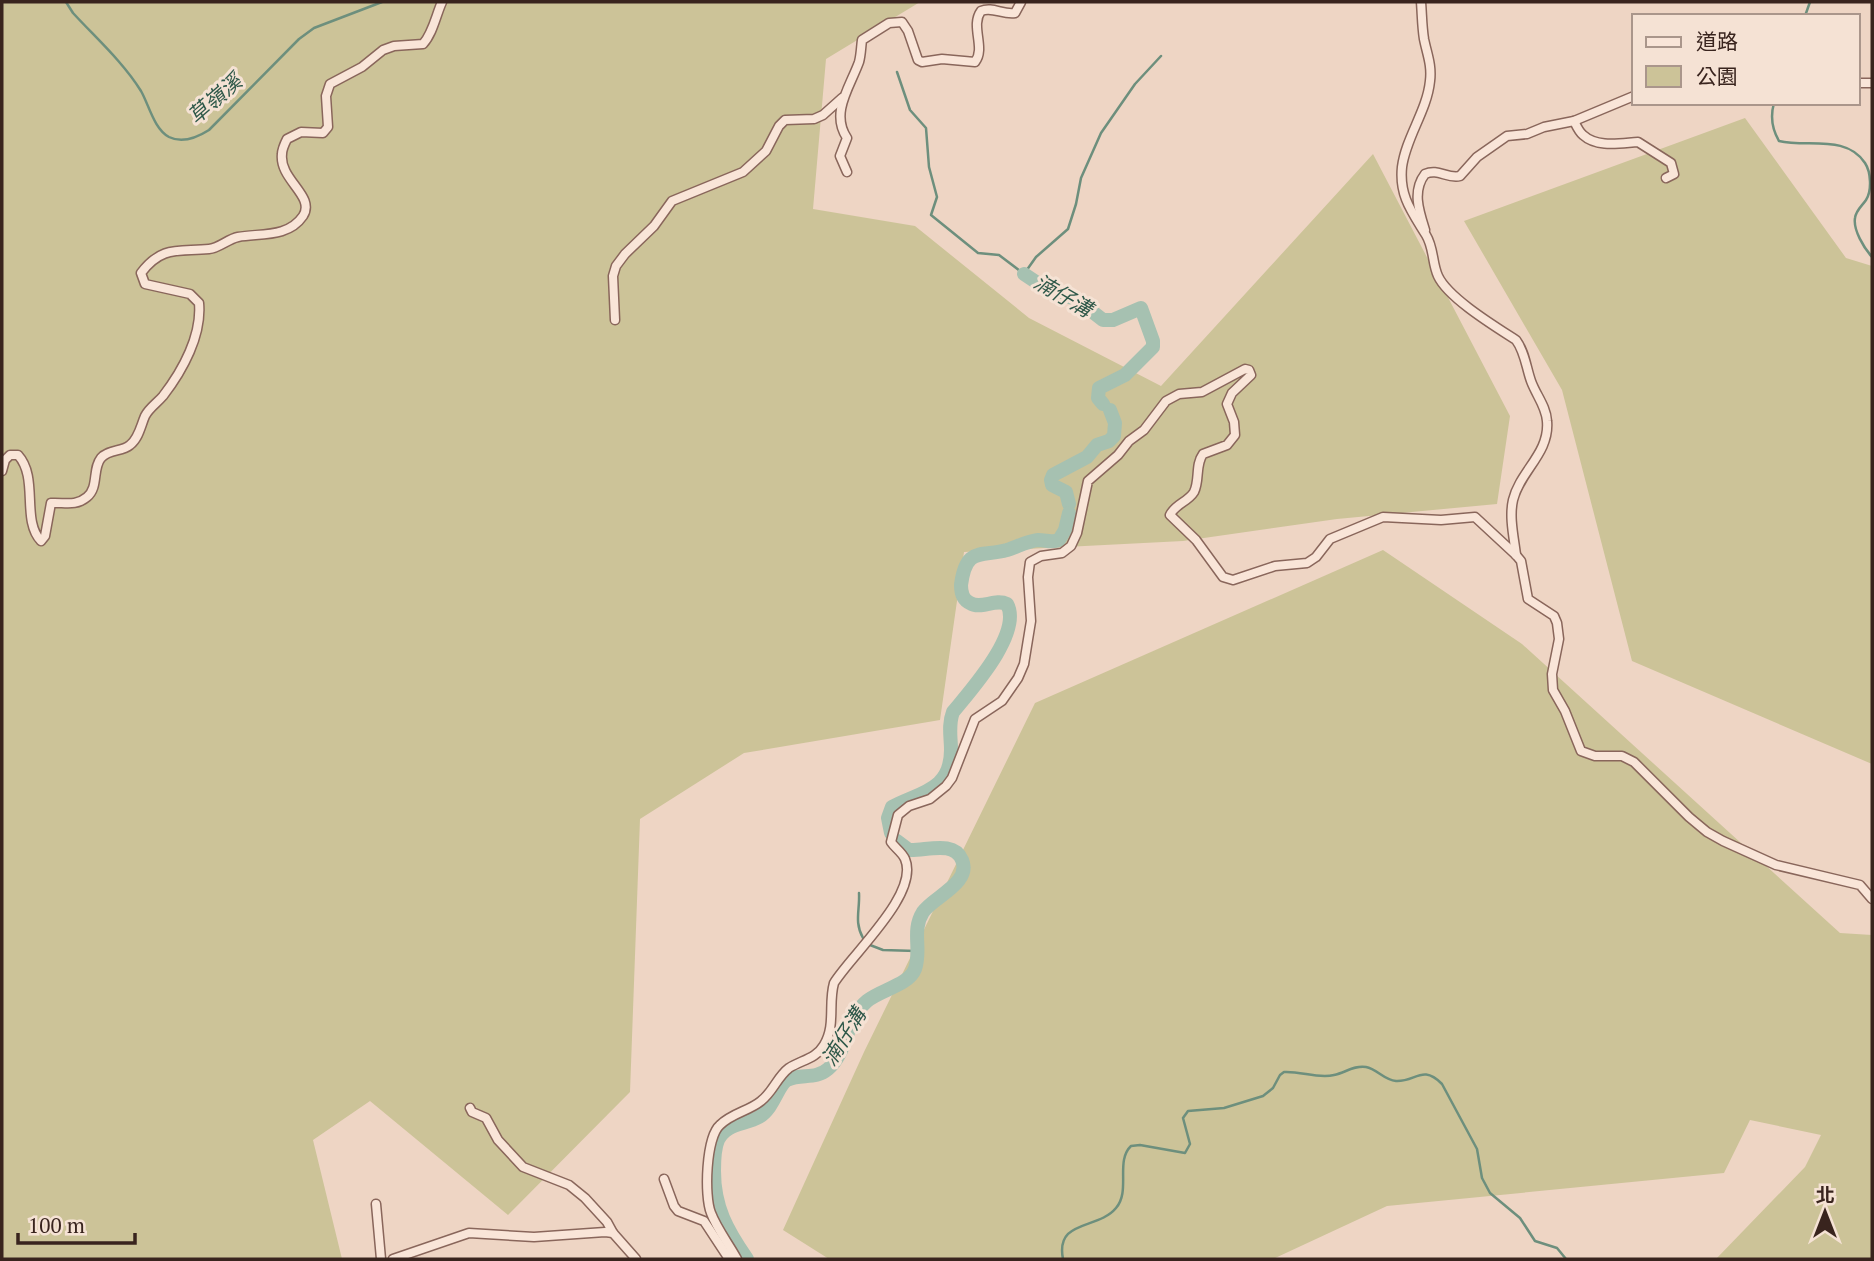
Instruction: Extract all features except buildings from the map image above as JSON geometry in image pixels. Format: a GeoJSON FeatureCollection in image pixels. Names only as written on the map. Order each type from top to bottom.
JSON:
{"type":"FeatureCollection","features":[{"type":"Feature","properties":{"kind":"street"},"geometry":{"type":"LineString","coordinates":[[2,471],[5,460],[10,455],[18,455],[23,461],[29,481],[34,526],[41,541],[44,539],[51,503],[70,505],[89,495],[97,474],[97,465],[103,456],[130,445],[143,427],[150,409],[162,398],[179,371],[200,325],[199,303],[190,294],[145,284],[141,273],[157,257],[172,250],[211,249],[236,237],[273,234],[292,227],[303,216],[307,205],[305,198],[289,181],[282,163],[281,152],[287,139],[301,132],[323,133],[328,127],[326,96],[330,84],[362,67],[383,50],[394,46],[423,44],[429,38],[442,2]]}},
{"type":"Feature","properties":{"kind":"street"},"geometry":{"type":"LineString","coordinates":[[847,172],[840,156],[848,138],[843,132],[841,121],[842,98],[859,61],[862,40],[889,23],[902,22],[918,60],[975,62],[979,55],[977,24],[981,11],[986,9],[1015,13],[1021,2]]}},
{"type":"Feature","properties":{"kind":"street"},"geometry":{"type":"LineString","coordinates":[[1421,2],[1424,41],[1431,64],[1429,93],[1406,150],[1402,185],[1406,203],[1427,236]]}},
{"type":"Feature","properties":{"kind":"street"},"geometry":{"type":"LineString","coordinates":[[1517,555],[1513,499],[1519,484],[1542,449],[1547,435],[1545,410],[1531,382],[1521,347],[1516,340],[1466,305],[1439,278],[1418,202],[1418,188],[1425,174],[1433,171],[1460,176],[1478,157],[1507,136],[1527,134],[1544,127],[1574,121],[1632,97]]}},
{"type":"Feature","properties":{"kind":"street"},"geometry":{"type":"LineString","coordinates":[[615,320],[613,276],[616,266],[654,226],[672,201],[743,172],[766,151],[785,120],[814,119],[823,115],[842,98]]}},
{"type":"Feature","properties":{"kind":"street"},"geometry":{"type":"LineString","coordinates":[[1574,121],[1583,135],[1590,139],[1603,143],[1643,144],[1671,163],[1674,174],[1666,178]]}},
{"type":"Feature","properties":{"kind":"street"},"geometry":{"type":"LineString","coordinates":[[737,1259],[709,1209],[708,1154],[713,1132],[729,1118],[758,1104],[783,1073],[818,1053],[824,1045],[831,1022],[831,992],[834,983],[878,929],[905,883],[905,860],[891,842],[898,815],[909,806],[930,799],[953,778],[975,719],[1002,701],[1024,664],[1031,621],[1027,577],[1030,562],[1041,556],[1062,553],[1071,546],[1077,533],[1088,481],[1144,430],[1166,401],[1179,394],[1202,392],[1245,369],[1251,372],[1228,400],[1236,428],[1232,441],[1203,454],[1198,465],[1196,489],[1174,508],[1170,515],[1196,540],[1217,570],[1227,579],[1240,579],[1275,566],[1307,564],[1330,539],[1378,518],[1392,516],[1441,520],[1475,517],[1521,561],[1528,599],[1554,616],[1559,639],[1552,674],[1553,690],[1565,711],[1581,751],[1595,756],[1622,756],[1634,762],[1689,817],[1723,841],[1776,865],[1860,885],[1872,899]]}},
{"type":"Feature","properties":{"kind":"street"},"geometry":{"type":"LineString","coordinates":[[470,1108],[472,1112],[486,1118],[498,1140],[523,1167],[569,1185],[585,1198],[636,1259]]}},
{"type":"Feature","properties":{"kind":"street"},"geometry":{"type":"LineString","coordinates":[[664,1179],[674,1206],[681,1214],[704,1221],[729,1259]]}},
{"type":"Feature","properties":{"kind":"street"},"geometry":{"type":"LineString","coordinates":[[376,1204],[380,1259]]}},
{"type":"Feature","properties":{"kind":"street"},"geometry":{"type":"LineString","coordinates":[[393,1259],[469,1233],[534,1237],[613,1233]]}},
{"type":"Feature","properties":{"kind":"green space"},"geometry":{"type":"Polygon","coordinates":[[[2,2],[920,2],[826,59],[813,209],[915,226],[1029,318],[1161,386],[1373,154],[1510,416],[1497,504],[1337,519],[1183,541],[964,552],[940,720],[744,753],[640,819],[630,1092],[508,1215],[370,1101],[313,1140],[342,1259],[2,1259],[2,2]]]}},
{"type":"Feature","properties":{"kind":"green space"},"geometry":{"type":"Polygon","coordinates":[[[1745,118],[1846,258],[1872,266],[1872,764],[1632,661],[1562,390],[1464,221],[1745,118]]]}},
{"type":"Feature","properties":{"kind":"green space"},"geometry":{"type":"Polygon","coordinates":[[[1383,550],[1522,644],[1840,933],[1872,935],[1872,1259],[1716,1259],[1805,1167],[1821,1135],[1750,1120],[1724,1173],[1387,1206],[1273,1259],[829,1259],[783,1230],[864,1052],[1035,703],[1383,550]]]}},
{"type":"Feature","properties":{"kind":"waterway","name":"草嶺溪"},"geometry":{"type":"LineString","coordinates":[[66,2],[134,80],[159,128],[169,137],[180,140],[209,130],[299,39],[314,28],[382,2]]}},
{"type":"Feature","properties":{"kind":"waterway"},"geometry":{"type":"LineString","coordinates":[[1806,14],[1810,2]]}},
{"type":"Feature","properties":{"kind":"waterway","name":"湳仔溝"},"geometry":{"type":"LineString","coordinates":[[897,72],[910,110],[926,128],[929,167],[937,197],[931,215],[978,253],[999,255],[1024,274],[1036,257],[1068,229],[1081,178],[1101,133],[1135,84],[1161,56]]}},
{"type":"Feature","properties":{"kind":"waterway"},"geometry":{"type":"LineString","coordinates":[[1774,105],[1772,123],[1779,141],[1837,145],[1857,154],[1865,163],[1870,176],[1870,187],[1855,223],[1860,239],[1872,257]]}},
{"type":"Feature","properties":{"kind":"waterway","name":"湳仔溝"},"geometry":{"type":"LineString","coordinates":[[1024,274],[1048,290],[1076,299],[1103,320],[1113,320],[1141,308],[1153,347],[1125,375],[1099,388],[1098,398],[1103,404]]}},
{"type":"Feature","properties":{"kind":"waterway","name":"湳仔溝"},"geometry":{"type":"LineString","coordinates":[[1069,504],[1066,492],[1052,485],[1053,475],[1087,457],[1097,445],[1114,436],[1115,423],[1110,410]]}},
{"type":"Feature","properties":{"kind":"waterway","name":"湳仔溝"},"geometry":{"type":"LineString","coordinates":[[891,833],[888,818],[892,807],[932,788],[946,774],[950,763],[950,726],[953,712],[982,676],[1008,630],[1010,616],[1007,604],[998,602],[974,605],[964,598],[961,585],[967,564],[976,555],[1007,550],[1038,540],[1059,540],[1065,530],[1069,513]]}},
{"type":"Feature","properties":{"kind":"waterway","name":"湳仔溝"},"geometry":{"type":"LineString","coordinates":[[747,1259],[728,1228],[716,1196],[714,1163],[721,1134],[764,1113],[787,1080],[818,1074],[835,1062],[860,1008],[873,997],[912,975],[917,962],[919,919],[928,906],[962,876],[962,860],[953,850],[909,850],[897,841]]}},
{"type":"Feature","properties":{"kind":"waterway"},"geometry":{"type":"LineString","coordinates":[[859,893],[858,921],[863,938]]}},
{"type":"Feature","properties":{"kind":"waterway"},"geometry":{"type":"LineString","coordinates":[[870,945],[883,950],[916,951]]}},
{"type":"Feature","properties":{"kind":"waterway"},"geometry":{"type":"LineString","coordinates":[[1063,1259],[1062,1246],[1065,1237],[1072,1231],[1108,1215],[1116,1208],[1122,1193],[1124,1160],[1131,1146],[1140,1145],[1185,1153],[1190,1144],[1183,1118],[1188,1111],[1224,1108],[1263,1096],[1273,1088],[1284,1072],[1328,1076],[1362,1067],[1370,1068],[1396,1081],[1429,1075],[1442,1084],[1477,1149],[1482,1178],[1490,1193],[1520,1218],[1535,1241],[1557,1248],[1566,1259]]}}]}
